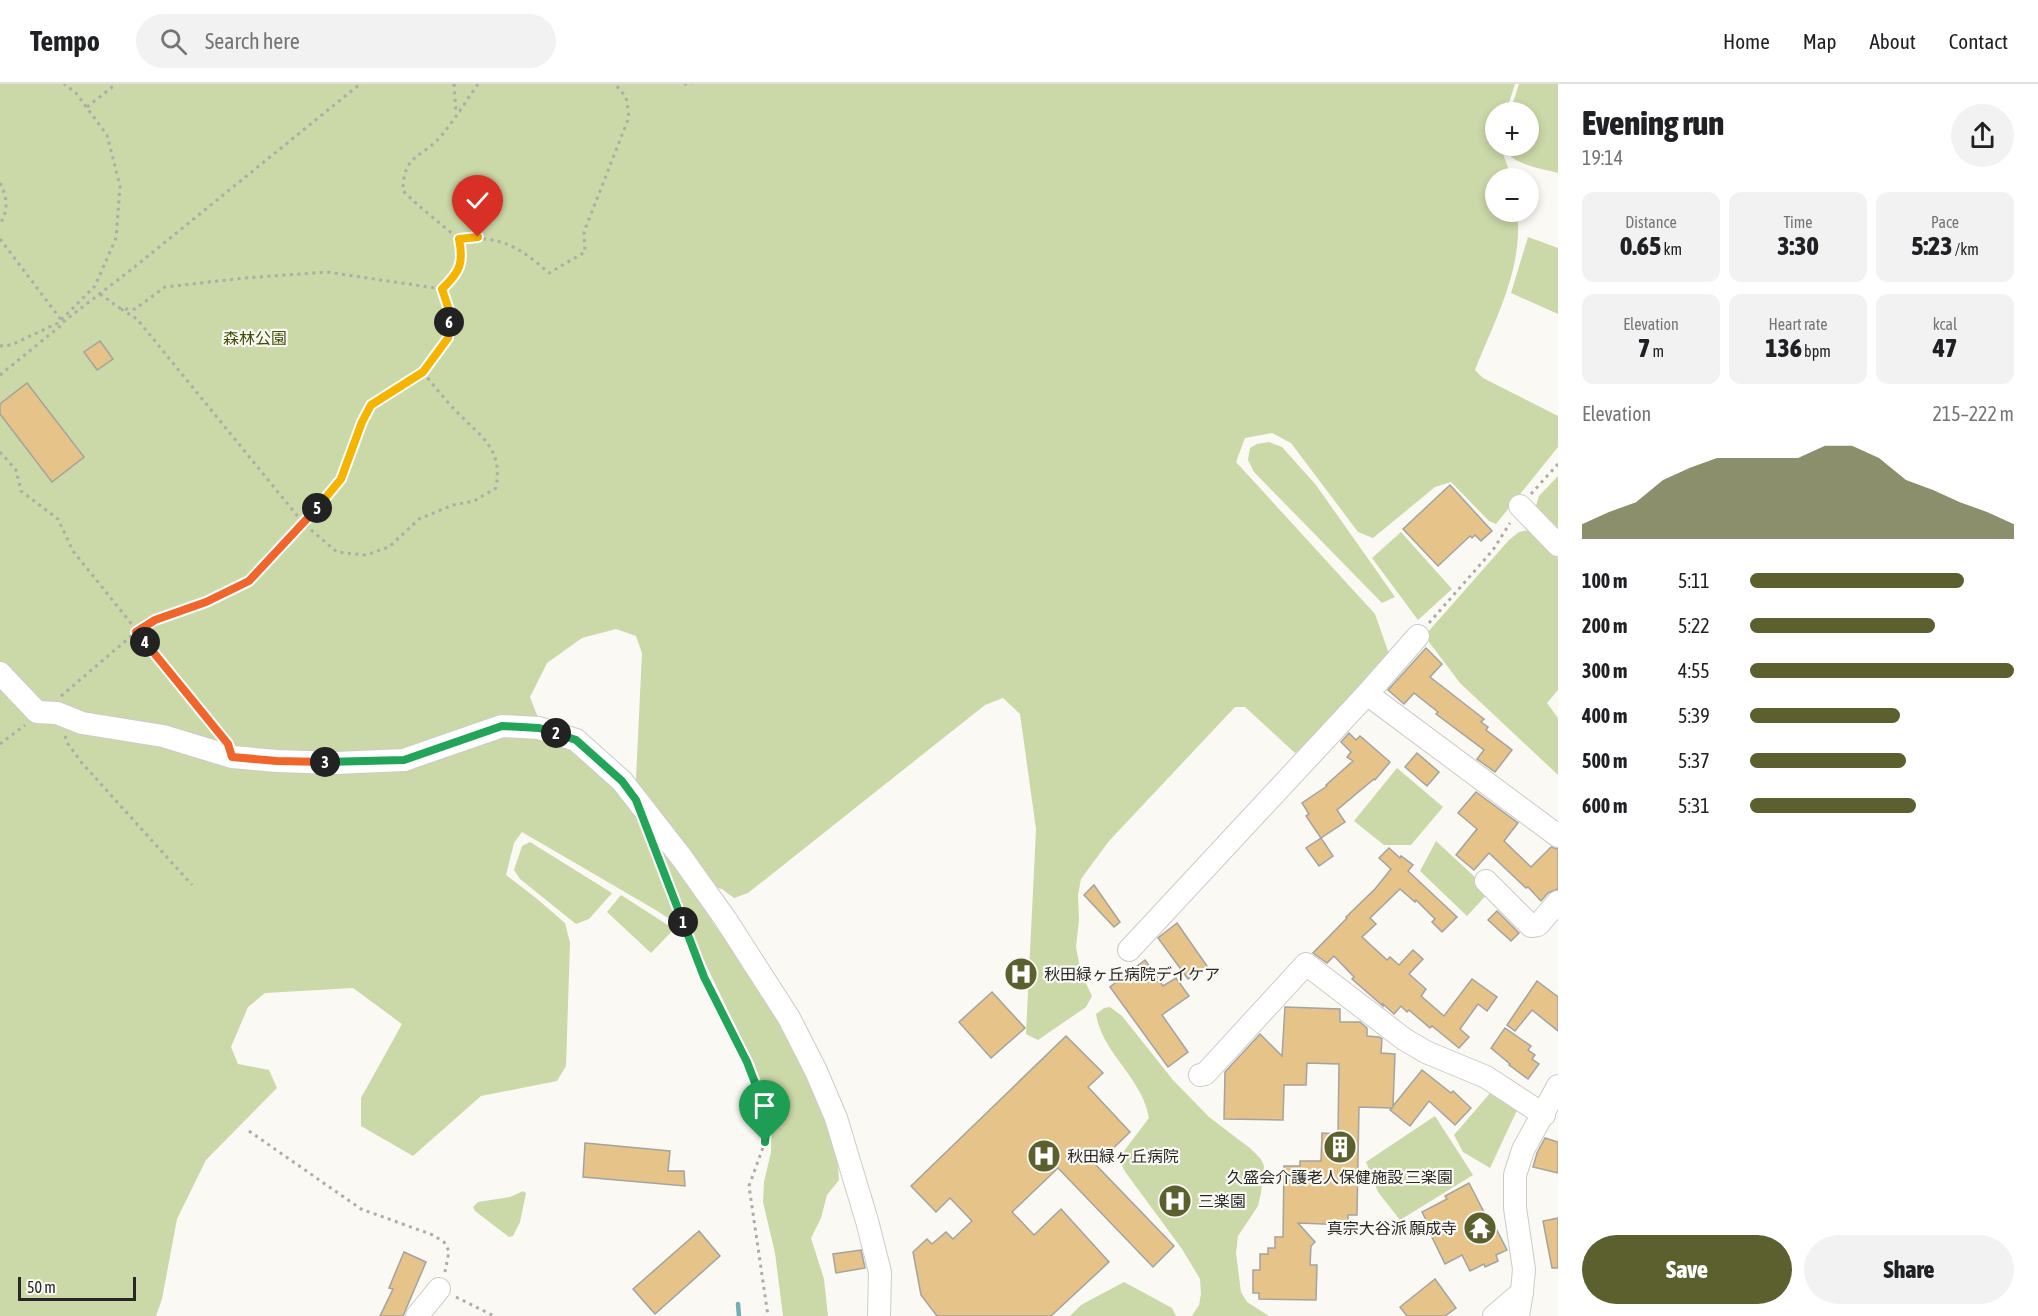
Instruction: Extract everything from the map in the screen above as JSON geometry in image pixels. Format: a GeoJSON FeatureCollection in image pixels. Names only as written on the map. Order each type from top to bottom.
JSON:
{"type":"FeatureCollection","features":[{"type":"Feature","properties":{"kind":"street"},"geometry":{"type":"LineString","coordinates":[[1520,506],[1558,545]]}},
{"type":"Feature","properties":{"kind":"street"},"geometry":{"type":"LineString","coordinates":[[1129,950],[1418,636]]}},
{"type":"Feature","properties":{"kind":"street"},"geometry":{"type":"LineString","coordinates":[[0,673],[46,712],[82,723],[163,736],[232,757],[336,763],[404,760],[502,726],[539,728],[576,740],[622,781],[682,858],[760,970],[789,1018],[816,1071],[836,1119],[867,1221],[880,1272],[879,1316]]}},
{"type":"Feature","properties":{"kind":"street"},"geometry":{"type":"LineString","coordinates":[[1367,694],[1558,836]]}},
{"type":"Feature","properties":{"kind":"street"},"geometry":{"type":"LineString","coordinates":[[1486,881],[1531,926],[1538,925],[1558,902]]}},
{"type":"Feature","properties":{"kind":"street"},"geometry":{"type":"LineString","coordinates":[[1200,1075],[1205,1074],[1306,964],[1404,1039],[1426,1052],[1486,1077],[1544,1115]]}},
{"type":"Feature","properties":{"kind":"street"},"geometry":{"type":"LineString","coordinates":[[1518,1316],[1524,1269],[1515,1208],[1515,1175],[1523,1150],[1558,1086]]}},
{"type":"Feature","properties":{"kind":"street"},"geometry":{"type":"LineString","coordinates":[[417,1316],[439,1288]]}},
{"type":"Feature","properties":{"kind":"street"},"geometry":{"type":"LineString","coordinates":[[1494,1316],[1522,1293]]}},
{"type":"Feature","properties":{"kind":"path"},"geometry":{"type":"LineString","coordinates":[[62,321],[95,286],[116,238],[120,186],[106,135],[76,93],[64,84]]}},
{"type":"Feature","properties":{"kind":"path"},"geometry":{"type":"LineString","coordinates":[[87,107],[116,84]]}},
{"type":"Feature","properties":{"kind":"path"},"geometry":{"type":"LineString","coordinates":[[62,321],[100,294],[360,84]]}},
{"type":"Feature","properties":{"kind":"path"},"geometry":{"type":"LineString","coordinates":[[454,84],[456,115]]}},
{"type":"Feature","properties":{"kind":"path"},"geometry":{"type":"LineString","coordinates":[[442,289],[455,276],[462,257],[459,239],[403,191],[403,174],[415,157],[440,137],[478,84]]}},
{"type":"Feature","properties":{"kind":"path"},"geometry":{"type":"LineString","coordinates":[[459,239],[478,237],[507,243],[530,256],[549,273],[585,252],[584,232],[629,117],[626,97],[615,84]]}},
{"type":"Feature","properties":{"kind":"path"},"geometry":{"type":"LineString","coordinates":[[684,84],[692,84]]}},
{"type":"Feature","properties":{"kind":"path"},"geometry":{"type":"LineString","coordinates":[[0,183],[6,195],[7,207],[0,224]]}},
{"type":"Feature","properties":{"kind":"path"},"geometry":{"type":"LineString","coordinates":[[0,239],[62,321]]}},
{"type":"Feature","properties":{"kind":"path"},"geometry":{"type":"LineString","coordinates":[[121,309],[135,309],[165,287],[327,272],[442,289]]}},
{"type":"Feature","properties":{"kind":"path"},"geometry":{"type":"LineString","coordinates":[[0,744],[46,712],[136,632],[155,620],[206,602],[249,581],[304,524],[341,479],[362,422],[371,405],[423,372],[448,338],[450,313],[442,289]]}},
{"type":"Feature","properties":{"kind":"path"},"geometry":{"type":"LineString","coordinates":[[100,294],[137,319],[304,524],[337,552],[366,555],[389,547],[419,519],[453,505],[474,501],[496,488],[498,475],[494,452],[478,431],[457,412],[423,372]]}},
{"type":"Feature","properties":{"kind":"path"},"geometry":{"type":"LineString","coordinates":[[0,346],[11,345],[62,321],[86,306],[0,375]]}},
{"type":"Feature","properties":{"kind":"path"},"geometry":{"type":"LineString","coordinates":[[0,452],[16,470],[21,491],[58,519],[73,551],[228,744],[232,757]]}},
{"type":"Feature","properties":{"kind":"path"},"geometry":{"type":"LineString","coordinates":[[1418,636],[1494,550],[1520,506],[1558,464]]}},
{"type":"Feature","properties":{"kind":"path"},"geometry":{"type":"LineString","coordinates":[[46,712],[82,763],[192,885]]}},
{"type":"Feature","properties":{"kind":"path"},"geometry":{"type":"LineString","coordinates":[[657,855],[704,977],[747,1062],[767,1114],[765,1142],[749,1186],[768,1316]]}},
{"type":"Feature","properties":{"kind":"path"},"geometry":{"type":"LineString","coordinates":[[249,1131],[361,1209],[433,1235],[444,1242],[449,1251],[439,1288],[494,1316]]}},
{"type":"Feature","properties":{"kind":"green space","name":"森林公園"},"geometry":{"type":"Polygon","coordinates":[[[0,84],[1515,84],[1509,102],[1485,102],[1485,156],[1504,156],[1508,168],[1485,168],[1485,222],[1517,222],[1518,233],[1512,273],[1506,293],[1475,370],[1483,378],[1558,416],[1558,447],[1496,524],[1489,521],[1451,482],[1435,487],[1373,538],[1358,532],[1291,443],[1272,433],[1245,438],[1236,462],[1375,614],[1389,654],[1307,743],[1295,753],[1245,707],[1235,707],[1109,841],[1081,879],[1078,895],[1079,920],[1076,947],[1081,973],[1092,996],[1086,1007],[1038,1040],[1026,1034],[1036,829],[1020,714],[1003,698],[985,705],[748,893],[734,898],[722,889],[712,886],[639,789],[636,779],[642,653],[636,636],[616,629],[582,638],[547,663],[530,697],[537,715],[613,785],[701,894],[713,923],[766,994],[808,1073],[837,1150],[839,1180],[827,1195],[821,1218],[811,1238],[824,1279],[828,1316],[783,1316],[775,1253],[763,1202],[764,1182],[771,1152],[772,1111],[755,1066],[690,932],[522,832],[514,843],[506,875],[565,923],[570,943],[566,1066],[557,1081],[481,1096],[413,1156],[361,1126],[361,1098],[402,1024],[353,988],[265,993],[248,1007],[231,1047],[238,1064],[269,1070],[277,1088],[206,1160],[177,1219],[162,1299],[156,1316],[0,1316],[0,84]]]}},
{"type":"Feature","properties":{"kind":"green space"},"geometry":{"type":"Polygon","coordinates":[[[1519,84],[1558,84],[1558,173],[1519,162],[1510,156],[1539,156],[1539,102],[1513,102],[1519,84]]]}},
{"type":"Feature","properties":{"kind":"green space"},"geometry":{"type":"Polygon","coordinates":[[[1528,237],[1558,248],[1558,314],[1511,293],[1528,237]]]}},
{"type":"Feature","properties":{"kind":"green space"},"geometry":{"type":"Polygon","coordinates":[[[1269,442],[1282,447],[1316,485],[1395,597],[1382,603],[1254,472],[1248,460],[1250,448],[1269,442]]]}},
{"type":"Feature","properties":{"kind":"green space"},"geometry":{"type":"Polygon","coordinates":[[[1558,476],[1558,533],[1545,521],[1536,506],[1539,496],[1558,476]]]}},
{"type":"Feature","properties":{"kind":"green space"},"geometry":{"type":"Polygon","coordinates":[[[1529,530],[1558,558],[1558,690],[1547,703],[1558,718],[1558,775],[1460,683],[1429,642],[1427,633],[1509,540],[1519,532],[1529,530]]]}},
{"type":"Feature","properties":{"kind":"green space"},"geometry":{"type":"Polygon","coordinates":[[[1401,532],[1452,589],[1418,620],[1372,558],[1401,532]]]}},
{"type":"Feature","properties":{"kind":"green space"},"geometry":{"type":"Polygon","coordinates":[[[1397,768],[1443,807],[1411,845],[1384,845],[1354,821],[1397,768]]]}},
{"type":"Feature","properties":{"kind":"green space"},"geometry":{"type":"Polygon","coordinates":[[[1436,841],[1490,891],[1467,916],[1420,871],[1436,841]]]}},
{"type":"Feature","properties":{"kind":"green space"},"geometry":{"type":"Polygon","coordinates":[[[530,842],[612,893],[589,919],[576,924],[520,879],[514,870],[522,846],[530,842]]]}},
{"type":"Feature","properties":{"kind":"green space"},"geometry":{"type":"Polygon","coordinates":[[[621,895],[674,929],[651,953],[607,912],[621,895]]]}},
{"type":"Feature","properties":{"kind":"green space"},"geometry":{"type":"Polygon","coordinates":[[[1110,1007],[1122,1016],[1173,1080],[1209,1117],[1261,1159],[1264,1166],[1258,1206],[1238,1236],[1236,1253],[1241,1292],[1247,1302],[1269,1316],[1192,1316],[1199,1305],[1200,1279],[1182,1249],[1122,1165],[1121,1159],[1124,1151],[1149,1118],[1139,1091],[1100,1028],[1096,1014],[1110,1007]]]}},
{"type":"Feature","properties":{"kind":"green space"},"geometry":{"type":"Polygon","coordinates":[[[1492,1091],[1518,1108],[1490,1168],[1463,1152],[1454,1135],[1492,1091]]]}},
{"type":"Feature","properties":{"kind":"green space"},"geometry":{"type":"Polygon","coordinates":[[[1435,1116],[1473,1175],[1400,1220],[1378,1192],[1366,1162],[1435,1116]]]}},
{"type":"Feature","properties":{"kind":"green space"},"geometry":{"type":"Polygon","coordinates":[[[523,1191],[526,1193],[520,1222],[513,1236],[509,1237],[473,1207],[478,1202],[510,1197],[523,1191]]]}},
{"type":"Feature","properties":{"kind":"green space"},"geometry":{"type":"Polygon","coordinates":[[[1124,1282],[1172,1308],[1176,1316],[1070,1316],[1081,1305],[1124,1282]]]}},
{"type":"Feature","properties":{"kind":"building"},"geometry":{"type":"Polygon","coordinates":[[[100,341],[113,359],[97,370],[84,352],[100,341]]]}},
{"type":"Feature","properties":{"kind":"building"},"geometry":{"type":"Polygon","coordinates":[[[27,383],[84,457],[52,482],[0,414],[0,404],[27,383]]]}},
{"type":"Feature","properties":{"kind":"building"},"geometry":{"type":"Polygon","coordinates":[[[1450,485],[1492,531],[1481,541],[1475,535],[1472,538],[1470,536],[1438,566],[1403,529],[1450,485]]]}},
{"type":"Feature","properties":{"kind":"building"},"geometry":{"type":"Polygon","coordinates":[[[1426,648],[1442,664],[1430,677],[1484,719],[1481,722],[1488,727],[1486,730],[1512,750],[1495,772],[1477,759],[1484,750],[1436,714],[1438,712],[1414,693],[1404,704],[1388,690],[1426,648]]]}},
{"type":"Feature","properties":{"kind":"building"},"geometry":{"type":"Polygon","coordinates":[[[1349,733],[1356,740],[1360,736],[1390,762],[1375,780],[1337,810],[1345,822],[1321,838],[1306,816],[1309,814],[1302,803],[1327,786],[1353,761],[1347,757],[1351,752],[1341,742],[1349,733]]]}},
{"type":"Feature","properties":{"kind":"building"},"geometry":{"type":"Polygon","coordinates":[[[1417,753],[1439,772],[1427,786],[1405,767],[1417,753]]]}},
{"type":"Feature","properties":{"kind":"building"},"geometry":{"type":"Polygon","coordinates":[[[1476,792],[1518,823],[1504,841],[1531,867],[1551,847],[1558,849],[1558,889],[1548,893],[1541,901],[1489,853],[1474,870],[1456,855],[1477,829],[1458,813],[1476,792]]]}},
{"type":"Feature","properties":{"kind":"building"},"geometry":{"type":"Polygon","coordinates":[[[1321,838],[1333,856],[1319,866],[1306,848],[1321,838]]]}},
{"type":"Feature","properties":{"kind":"building"},"geometry":{"type":"Polygon","coordinates":[[[1389,848],[1400,858],[1401,856],[1413,865],[1408,871],[1457,917],[1442,932],[1432,922],[1435,919],[1416,900],[1415,902],[1400,889],[1370,918],[1376,924],[1362,937],[1387,960],[1390,957],[1399,965],[1413,950],[1423,959],[1409,974],[1426,989],[1421,996],[1444,1016],[1472,979],[1497,997],[1487,1011],[1478,1004],[1460,1029],[1469,1037],[1459,1048],[1409,1010],[1407,1012],[1401,1006],[1394,1014],[1383,1004],[1383,1006],[1352,979],[1354,977],[1334,956],[1327,963],[1313,953],[1375,889],[1391,869],[1379,858],[1389,848]]]}},
{"type":"Feature","properties":{"kind":"building"},"geometry":{"type":"Polygon","coordinates":[[[1094,885],[1120,922],[1114,927],[1084,895],[1094,885]]]}},
{"type":"Feature","properties":{"kind":"building"},"geometry":{"type":"Polygon","coordinates":[[[1497,911],[1519,933],[1511,941],[1488,920],[1497,911]]]}},
{"type":"Feature","properties":{"kind":"building"},"geometry":{"type":"Polygon","coordinates":[[[1177,923],[1207,966],[1188,979],[1158,938],[1177,923]]]}},
{"type":"Feature","properties":{"kind":"building"},"geometry":{"type":"Polygon","coordinates":[[[1145,960],[1163,986],[1176,978],[1189,996],[1162,1015],[1188,1052],[1168,1067],[1110,987],[1145,960]]]}},
{"type":"Feature","properties":{"kind":"building"},"geometry":{"type":"Polygon","coordinates":[[[1537,981],[1558,997],[1558,1031],[1532,1010],[1515,1031],[1507,1025],[1537,981]]]}},
{"type":"Feature","properties":{"kind":"building"},"geometry":{"type":"Polygon","coordinates":[[[992,992],[1025,1028],[991,1058],[959,1022],[992,992]]]}},
{"type":"Feature","properties":{"kind":"building","name":"久盛会介護老人保健施設 三楽園"},"geometry":{"type":"Polygon","coordinates":[[[1285,1007],[1340,1009],[1340,1022],[1360,1022],[1367,1028],[1367,1036],[1382,1039],[1381,1053],[1395,1054],[1393,1106],[1422,1070],[1451,1093],[1453,1091],[1471,1108],[1455,1125],[1429,1101],[1410,1126],[1390,1110],[1392,1108],[1359,1107],[1357,1215],[1348,1215],[1348,1225],[1298,1223],[1315,1242],[1311,1246],[1310,1265],[1317,1265],[1316,1300],[1259,1299],[1259,1293],[1253,1293],[1253,1270],[1260,1270],[1260,1254],[1268,1254],[1268,1248],[1275,1248],[1275,1237],[1283,1237],[1284,1166],[1300,1166],[1300,1161],[1321,1161],[1322,1133],[1338,1134],[1339,1064],[1307,1063],[1306,1085],[1284,1085],[1283,1120],[1224,1119],[1225,1072],[1260,1034],[1282,1056],[1285,1007]]]}},
{"type":"Feature","properties":{"kind":"building"},"geometry":{"type":"Polygon","coordinates":[[[1505,1028],[1531,1046],[1528,1050],[1535,1055],[1532,1059],[1539,1064],[1528,1079],[1491,1048],[1505,1028]]]}},
{"type":"Feature","properties":{"kind":"building"},"geometry":{"type":"Polygon","coordinates":[[[1066,1036],[1103,1073],[1088,1087],[1130,1132],[1096,1165],[1174,1246],[1153,1267],[1058,1168],[1012,1212],[1034,1235],[1061,1209],[1109,1262],[1051,1316],[937,1316],[921,1295],[913,1252],[927,1239],[932,1244],[946,1232],[953,1239],[972,1221],[950,1198],[936,1212],[911,1186],[1066,1036]]]}},
{"type":"Feature","properties":{"kind":"building"},"geometry":{"type":"Polygon","coordinates":[[[1545,1138],[1558,1142],[1558,1173],[1533,1167],[1545,1138]]]}},
{"type":"Feature","properties":{"kind":"building"},"geometry":{"type":"Polygon","coordinates":[[[585,1143],[670,1151],[668,1171],[684,1171],[685,1186],[583,1177],[585,1143]]]}},
{"type":"Feature","properties":{"kind":"building","name":"真宗大谷派 願成寺"},"geometry":{"type":"Polygon","coordinates":[[[1469,1183],[1507,1250],[1496,1255],[1498,1261],[1485,1267],[1484,1264],[1470,1271],[1462,1255],[1445,1264],[1422,1212],[1447,1199],[1445,1196],[1469,1183]]]}},
{"type":"Feature","properties":{"kind":"building"},"geometry":{"type":"Polygon","coordinates":[[[1558,1218],[1558,1268],[1552,1268],[1543,1221],[1558,1218]]]}},
{"type":"Feature","properties":{"kind":"building"},"geometry":{"type":"Polygon","coordinates":[[[699,1231],[720,1256],[655,1314],[633,1289],[699,1231]]]}},
{"type":"Feature","properties":{"kind":"building"},"geometry":{"type":"Polygon","coordinates":[[[861,1250],[865,1268],[836,1273],[833,1254],[861,1250]]]}},
{"type":"Feature","properties":{"kind":"building"},"geometry":{"type":"Polygon","coordinates":[[[404,1252],[426,1262],[403,1316],[380,1316],[393,1289],[389,1288],[404,1252]]]}},
{"type":"Feature","properties":{"kind":"building"},"geometry":{"type":"Polygon","coordinates":[[[1435,1279],[1456,1308],[1445,1316],[1407,1316],[1400,1307],[1435,1279]]]}},
{"type":"Feature","properties":{"kind":"waterway"},"geometry":{"type":"LineString","coordinates":[[738,1304],[739,1316]]}},
{"type":"Feature","properties":{"kind":"place","name":"秋田緑ヶ丘病院デイケア"},"geometry":{"type":"Point","coordinates":[1021,974]}},
{"type":"Feature","properties":{"kind":"place","name":"久盛会介護老人保健施設 三楽園"},"geometry":{"type":"Point","coordinates":[1340,1147]}},
{"type":"Feature","properties":{"kind":"place","name":"秋田緑ヶ丘病院"},"geometry":{"type":"Point","coordinates":[1044,1156]}},
{"type":"Feature","properties":{"kind":"place","name":"三楽園"},"geometry":{"type":"Point","coordinates":[1175,1201]}},
{"type":"Feature","properties":{"kind":"place","name":"真宗大谷派 願成寺"},"geometry":{"type":"Point","coordinates":[1480,1228]}},
{"type":"Feature","properties":{"kind":"route"},"geometry":{"type":"LineString","coordinates":[[478,237],[459,239],[462,257],[455,276],[442,289],[450,313],[448,338],[423,372],[371,405],[362,422],[341,479],[304,524],[249,581],[206,602],[155,620],[136,632],[228,744],[232,757],[336,763],[404,760],[502,726],[539,728],[576,740],[622,781],[636,800],[704,977],[747,1062],[767,1114],[765,1142]]}}]}
